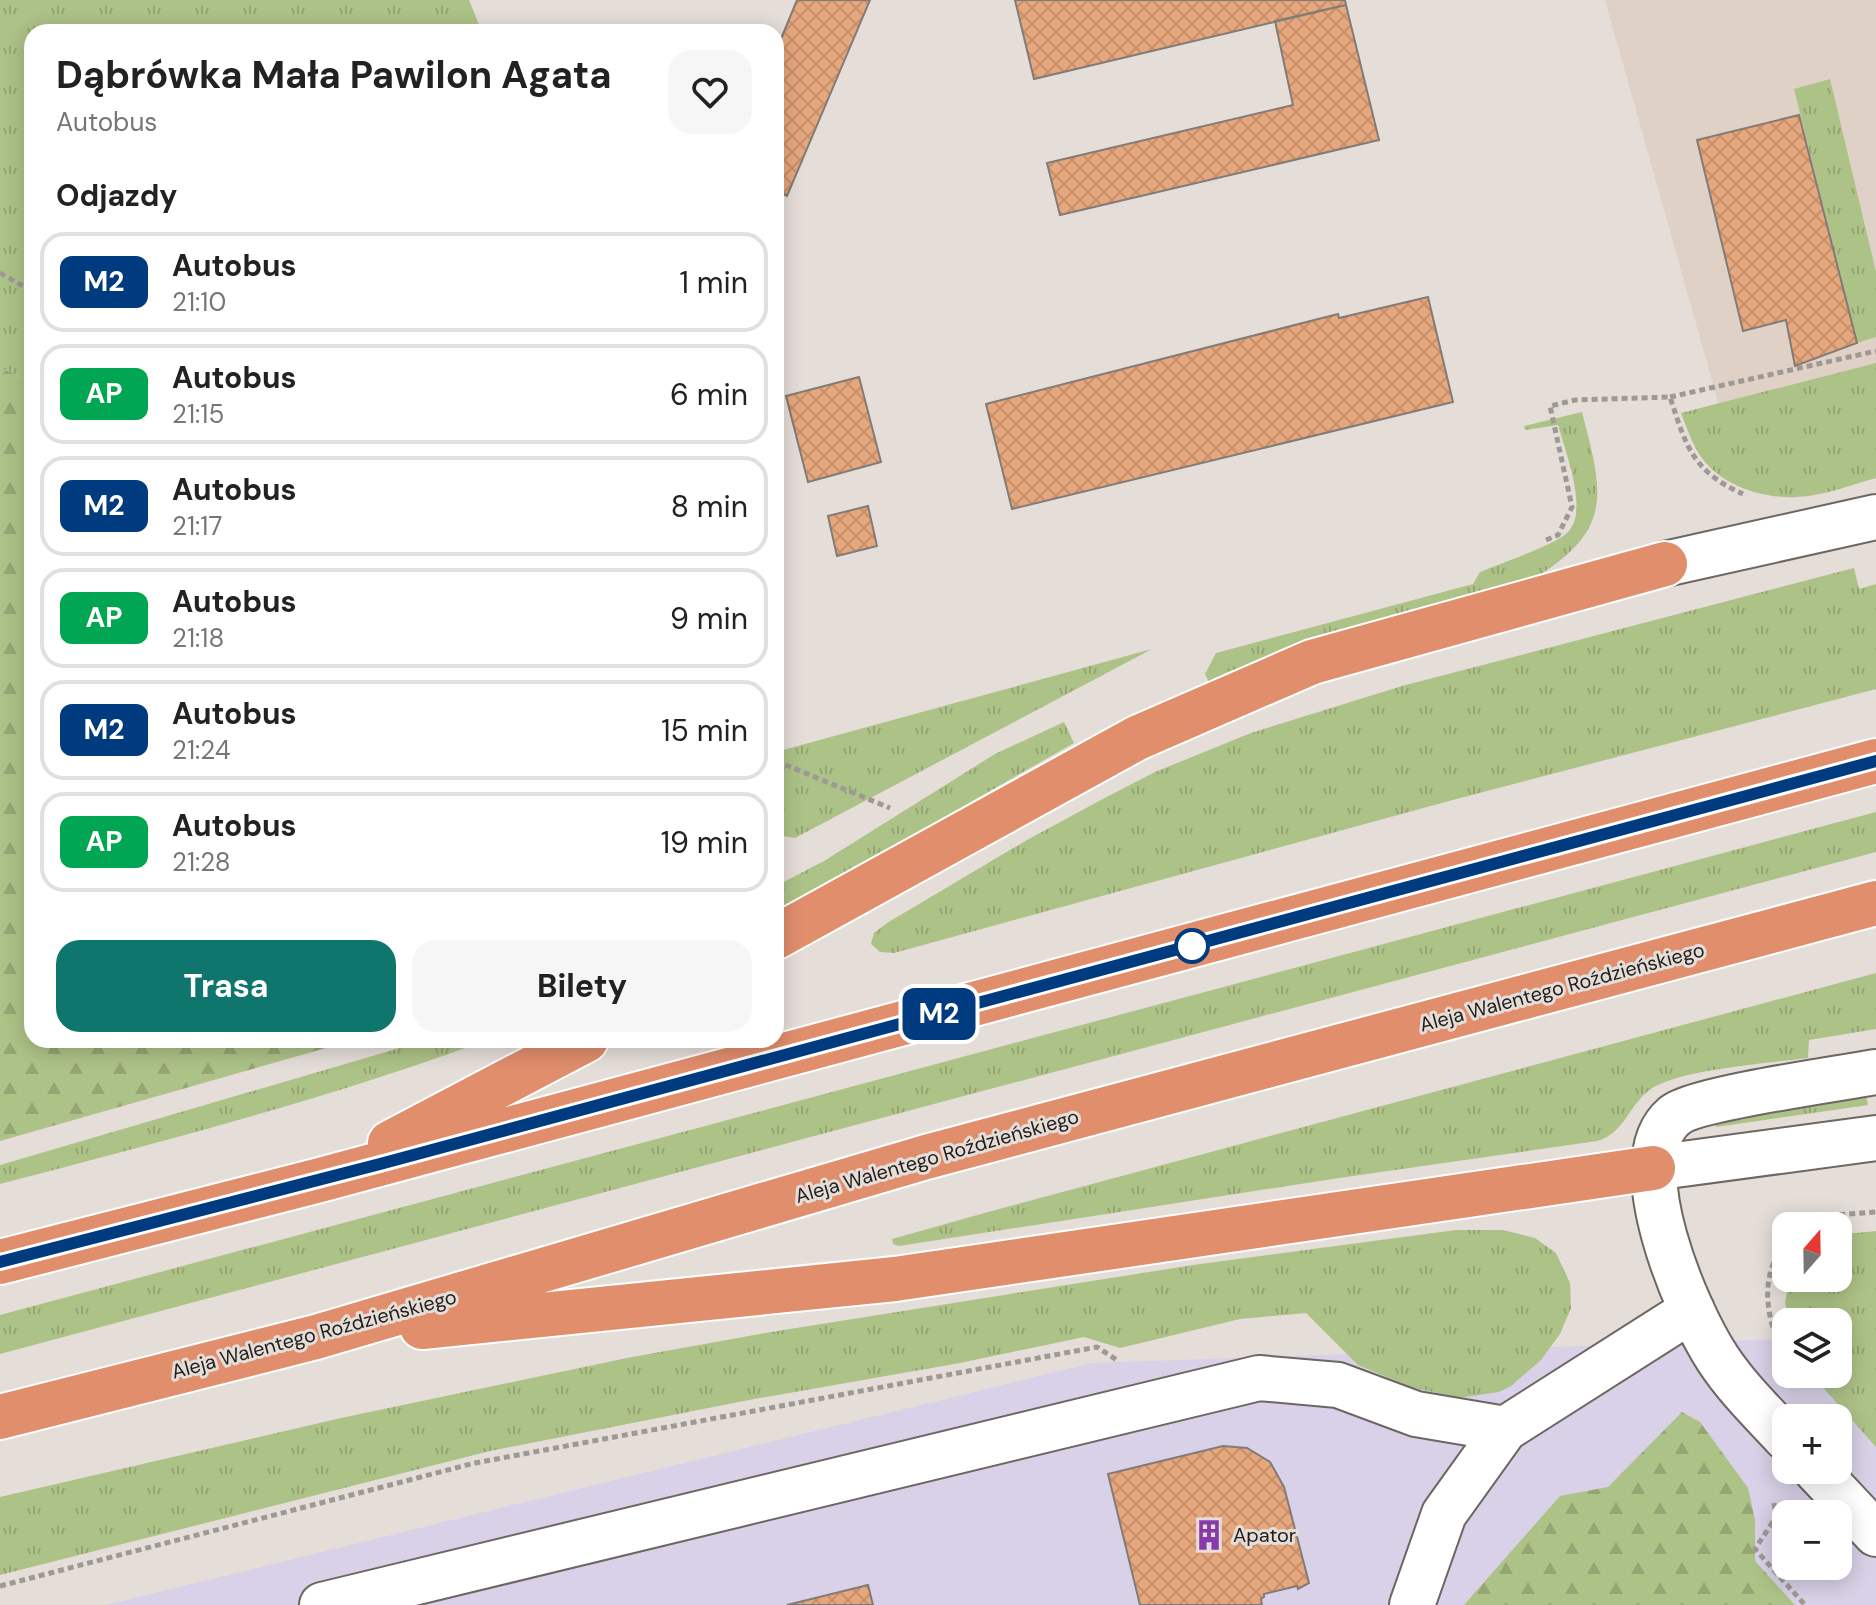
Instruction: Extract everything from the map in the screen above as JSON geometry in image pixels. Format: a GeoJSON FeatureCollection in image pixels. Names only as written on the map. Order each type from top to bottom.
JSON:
{"type":"FeatureCollection","features":[{"type":"Feature","properties":{"kind":"highway"},"geometry":{"type":"LineString","coordinates":[[784,933],[1137,738],[1312,662],[1665,564]]}},
{"type":"Feature","properties":{"kind":"highway"},"geometry":{"type":"LineString","coordinates":[[0,1262],[320,1180],[1876,761]]}},
{"type":"Feature","properties":{"kind":"highway","name":"Aleja Walentego Roździeńskiego"},"geometry":{"type":"LineString","coordinates":[[0,1417],[316,1337],[926,1157],[1876,903]]}},
{"type":"Feature","properties":{"kind":"highway"},"geometry":{"type":"LineString","coordinates":[[320,1180],[571,1048]]}},
{"type":"Feature","properties":{"kind":"highway"},"geometry":{"type":"LineString","coordinates":[[316,1337],[895,1279],[1653,1168]]}},
{"type":"Feature","properties":{"kind":"street"},"geometry":{"type":"LineString","coordinates":[[1665,564],[1876,517]]}},
{"type":"Feature","properties":{"kind":"street"},"geometry":{"type":"LineString","coordinates":[[1772,1422],[1718,1360],[1692,1310],[1668,1252],[1653,1168],[1658,1137],[1675,1114],[1706,1104],[1876,1072]]}},
{"type":"Feature","properties":{"kind":"street"},"geometry":{"type":"LineString","coordinates":[[1653,1168],[1876,1138]]}},
{"type":"Feature","properties":{"kind":"street"},"geometry":{"type":"LineString","coordinates":[[1412,1605],[1444,1514],[1505,1429],[1692,1310]]}},
{"type":"Feature","properties":{"kind":"street"},"geometry":{"type":"LineString","coordinates":[[322,1605],[1259,1378],[1338,1385],[1416,1414],[1505,1429]]}},
{"type":"Feature","properties":{"kind":"street"},"geometry":{"type":"LineString","coordinates":[[1829,1484],[1876,1534]]}},
{"type":"Feature","properties":{"kind":"path"},"geometry":{"type":"LineString","coordinates":[[0,273],[24,286]]}},
{"type":"Feature","properties":{"kind":"path"},"geometry":{"type":"LineString","coordinates":[[1544,541],[1558,535],[1572,507],[1550,406],[1575,400],[1670,397],[1876,351]]}},
{"type":"Feature","properties":{"kind":"path"},"geometry":{"type":"LineString","coordinates":[[1670,397],[1686,445],[1707,474],[1753,497]]}},
{"type":"Feature","properties":{"kind":"path"},"geometry":{"type":"LineString","coordinates":[[784,764],[890,808]]}},
{"type":"Feature","properties":{"kind":"path"},"geometry":{"type":"LineString","coordinates":[[1852,1214],[1876,1212]]}},
{"type":"Feature","properties":{"kind":"path"},"geometry":{"type":"LineString","coordinates":[[1772,1270],[1766,1299],[1772,1324]]}},
{"type":"Feature","properties":{"kind":"path"},"geometry":{"type":"LineString","coordinates":[[0,1586],[475,1463],[1097,1347],[1174,1399]]}},
{"type":"Feature","properties":{"kind":"path"},"geometry":{"type":"LineString","coordinates":[[1772,1523],[1755,1549],[1772,1568]]}},
{"type":"Feature","properties":{"kind":"path"},"geometry":{"type":"LineString","coordinates":[[1783,1580],[1805,1605]]}},
{"type":"Feature","properties":{"kind":"shaded area"},"geometry":{"type":"Polygon","coordinates":[[[1605,0],[1876,0],[1876,395],[1727,434],[1605,0]]]}},
{"type":"Feature","properties":{"kind":"shaded area"},"geometry":{"type":"Polygon","coordinates":[[[1876,1336],[1876,1605],[106,1605],[1092,1363],[1772,1339],[1772,1388],[1852,1388],[1852,1360],[1876,1336]]]}},
{"type":"Feature","properties":{"kind":"green space"},"geometry":{"type":"Polygon","coordinates":[[[0,0],[469,0],[479,24],[24,24],[24,378],[0,368],[0,0]]]}},
{"type":"Feature","properties":{"kind":"green space"},"geometry":{"type":"Polygon","coordinates":[[[1830,79],[1876,272],[1876,337],[1857,343],[1794,89],[1830,79]]]}},
{"type":"Feature","properties":{"kind":"green space"},"geometry":{"type":"Polygon","coordinates":[[[1876,363],[1876,478],[1827,492],[1807,496],[1771,496],[1732,483],[1710,468],[1702,458],[1681,413],[1876,363]]]}},
{"type":"Feature","properties":{"kind":"green space"},"geometry":{"type":"Polygon","coordinates":[[[0,368],[24,378],[24,1048],[326,1048],[0,1141],[0,368]]]}},
{"type":"Feature","properties":{"kind":"green space"},"geometry":{"type":"Polygon","coordinates":[[[1582,412],[1595,465],[1596,507],[1579,543],[1561,560],[1535,578],[1342,635],[1228,672],[1209,682],[1205,674],[1216,653],[1473,584],[1480,572],[1539,549],[1567,533],[1574,523],[1576,496],[1558,425],[1525,430],[1524,426],[1582,412]]]}},
{"type":"Feature","properties":{"kind":"green space"},"geometry":{"type":"Polygon","coordinates":[[[1854,568],[1859,589],[1876,584],[1876,689],[1449,801],[894,953],[880,952],[871,944],[874,933],[887,923],[1027,840],[1155,772],[1251,733],[1402,686],[1854,568]]]}},
{"type":"Feature","properties":{"kind":"green space"},"geometry":{"type":"Polygon","coordinates":[[[1152,649],[795,838],[784,836],[784,750],[1152,649]]]}},
{"type":"Feature","properties":{"kind":"green space"},"geometry":{"type":"Polygon","coordinates":[[[1064,722],[1074,743],[784,908],[784,882],[824,861],[995,754],[1064,722]]]}},
{"type":"Feature","properties":{"kind":"green space"},"geometry":{"type":"Polygon","coordinates":[[[1876,812],[1876,852],[0,1354],[0,1315],[1876,812]]]}},
{"type":"Feature","properties":{"kind":"green space"},"geometry":{"type":"Polygon","coordinates":[[[1876,973],[1876,1029],[1809,1040],[1808,1058],[1729,1068],[1668,1081],[1646,1093],[1615,1131],[1597,1141],[899,1246],[893,1244],[892,1239],[988,1212],[1876,973]]]}},
{"type":"Feature","properties":{"kind":"green space"},"geometry":{"type":"Polygon","coordinates":[[[400,1048],[464,1048],[306,1100],[0,1184],[0,1165],[400,1048]]]}},
{"type":"Feature","properties":{"kind":"green space"},"geometry":{"type":"Polygon","coordinates":[[[1866,1096],[1868,1105],[1716,1127],[1714,1119],[1866,1096]]]}},
{"type":"Feature","properties":{"kind":"green space"},"geometry":{"type":"Polygon","coordinates":[[[1456,1230],[1503,1230],[1535,1238],[1556,1253],[1570,1283],[1571,1308],[1560,1334],[1541,1360],[1511,1386],[1499,1392],[1458,1398],[1411,1387],[1358,1365],[1306,1313],[1240,1319],[1120,1348],[1084,1337],[490,1451],[0,1575],[0,1497],[341,1418],[627,1358],[1193,1265],[1456,1230]]]}},
{"type":"Feature","properties":{"kind":"green space"},"geometry":{"type":"Polygon","coordinates":[[[1876,1231],[1876,1447],[1852,1420],[1852,1404],[1838,1404],[1823,1388],[1852,1388],[1852,1308],[1786,1308],[1785,1302],[1787,1292],[1852,1292],[1852,1234],[1876,1231]]]}},
{"type":"Feature","properties":{"kind":"green space"},"geometry":{"type":"Polygon","coordinates":[[[1682,1412],[1700,1422],[1748,1488],[1755,1520],[1755,1561],[1795,1605],[1464,1605],[1560,1496],[1608,1487],[1682,1412]]]}},
{"type":"Feature","properties":{"kind":"building"},"geometry":{"type":"Polygon","coordinates":[[[797,0],[870,0],[787,196],[784,195],[784,32],[797,0]]]}},
{"type":"Feature","properties":{"kind":"building"},"geometry":{"type":"Polygon","coordinates":[[[1015,0],[1345,0],[1346,5],[1034,79],[1015,0]]]}},
{"type":"Feature","properties":{"kind":"building"},"geometry":{"type":"Polygon","coordinates":[[[1346,5],[1379,140],[1060,215],[1047,163],[1293,105],[1275,21],[1346,5]]]}},
{"type":"Feature","properties":{"kind":"building"},"geometry":{"type":"Polygon","coordinates":[[[1799,115],[1857,343],[1795,366],[1786,320],[1743,331],[1697,140],[1799,115]]]}},
{"type":"Feature","properties":{"kind":"building"},"geometry":{"type":"Polygon","coordinates":[[[1428,297],[1453,402],[1012,509],[986,404],[1338,314],[1339,318],[1428,297]]]}},
{"type":"Feature","properties":{"kind":"building"},"geometry":{"type":"Polygon","coordinates":[[[859,377],[881,462],[808,482],[786,396],[859,377]]]}},
{"type":"Feature","properties":{"kind":"building"},"geometry":{"type":"Polygon","coordinates":[[[868,506],[877,546],[837,556],[828,516],[868,506]]]}},
{"type":"Feature","properties":{"kind":"building","name":"Apator"},"geometry":{"type":"Polygon","coordinates":[[[1223,1446],[1247,1448],[1270,1462],[1284,1487],[1309,1583],[1298,1589],[1297,1586],[1264,1594],[1262,1605],[1140,1605],[1108,1474],[1223,1446]]]}},
{"type":"Feature","properties":{"kind":"building"},"geometry":{"type":"Polygon","coordinates":[[[868,1585],[873,1605],[787,1605],[868,1585]]]}},
{"type":"Feature","properties":{"kind":"bus line","name":"M2"},"geometry":{"type":"LineString","coordinates":[[0,1262],[380,1164],[1876,761]]}},
{"type":"Feature","properties":{"kind":"place","name":"Apator"},"geometry":{"type":"Point","coordinates":[1209,1535]}}]}
